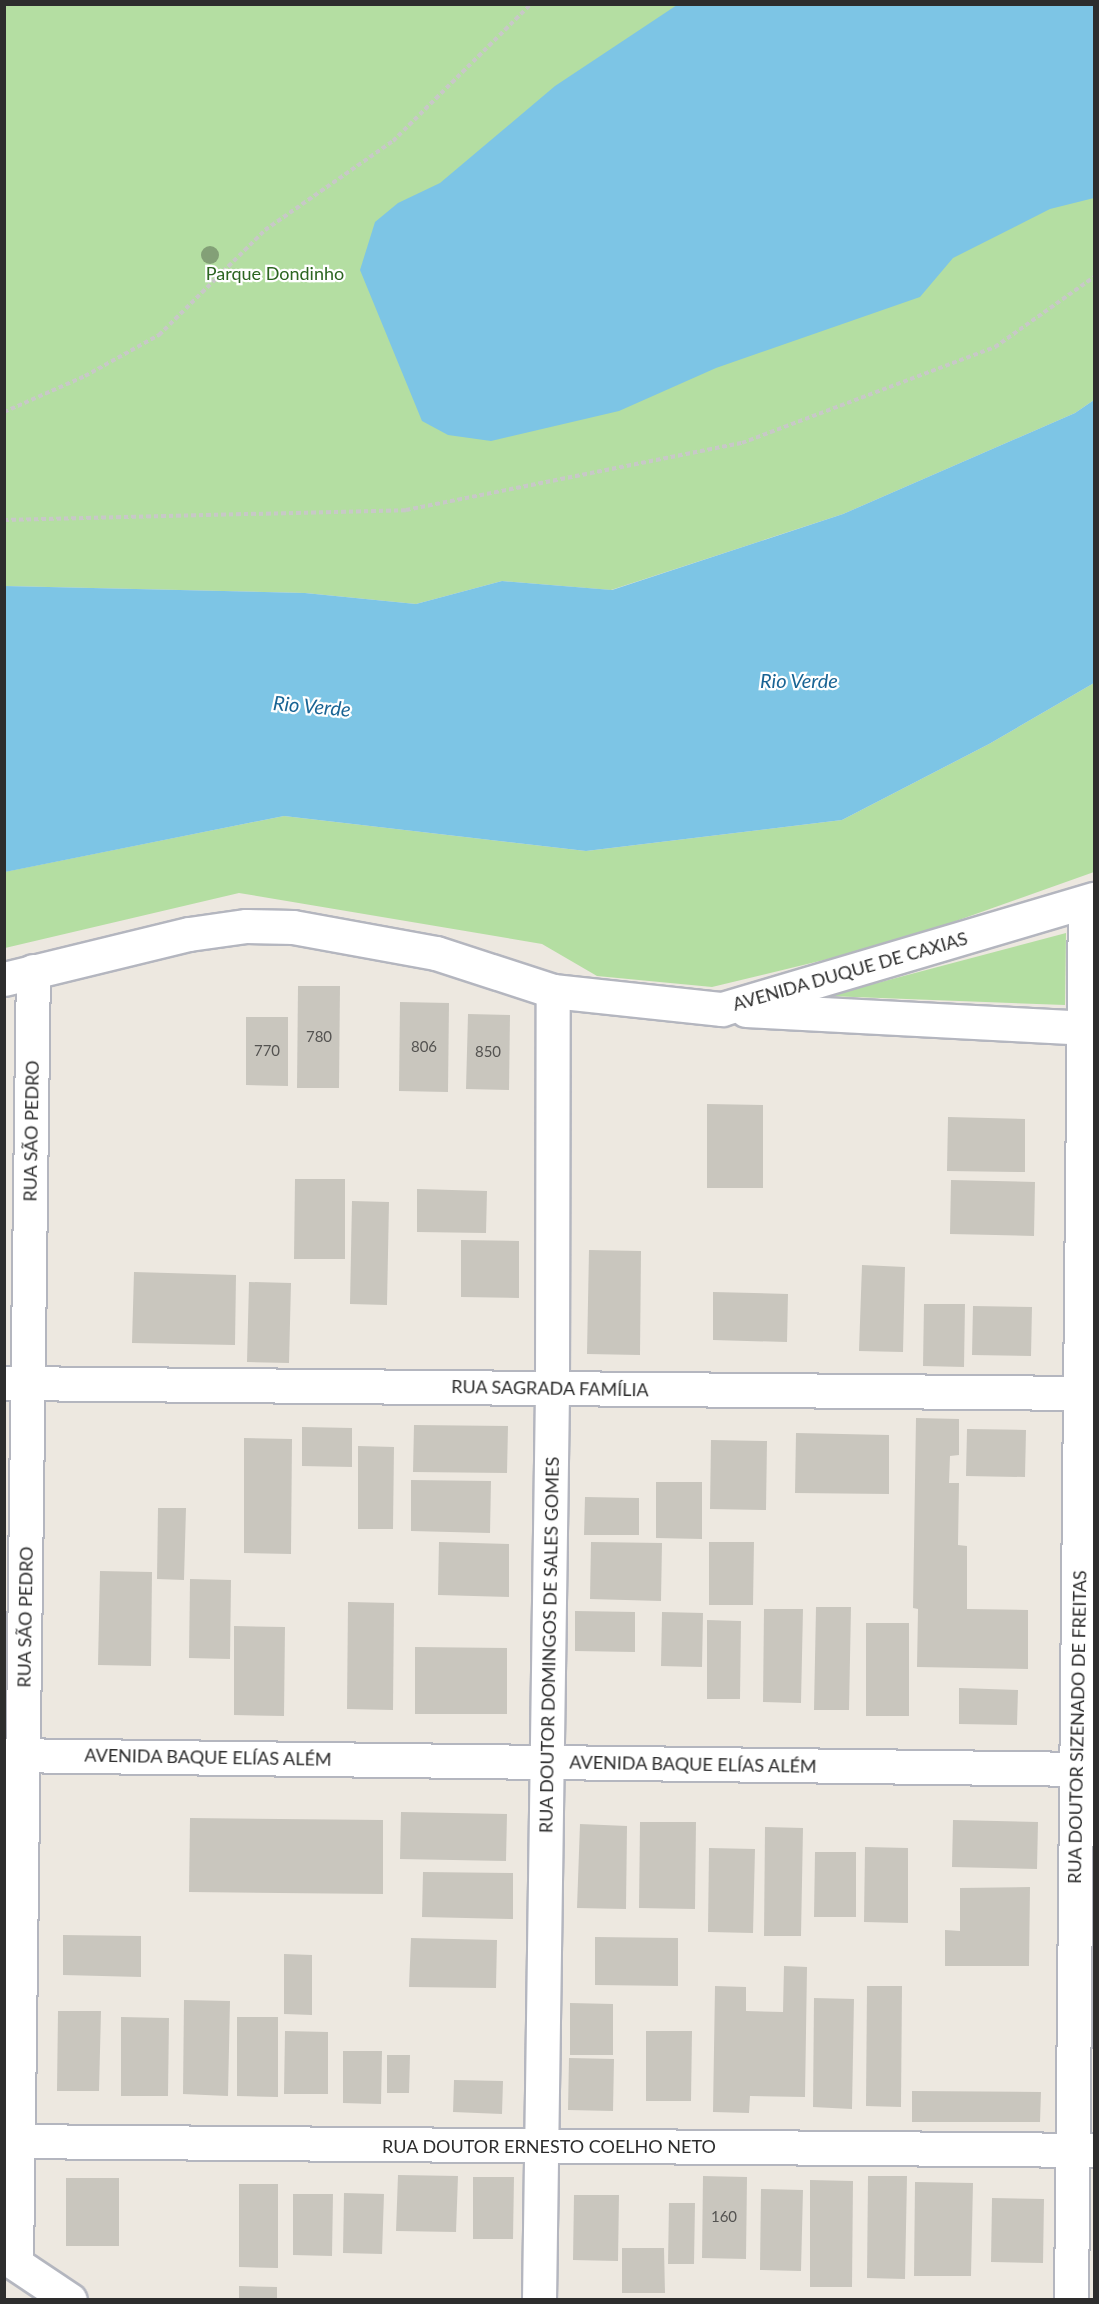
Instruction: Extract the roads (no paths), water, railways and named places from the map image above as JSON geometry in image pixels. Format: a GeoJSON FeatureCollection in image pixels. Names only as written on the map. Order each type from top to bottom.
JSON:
{"type":"FeatureCollection","features":[{"type":"Feature","properties":{"kind":"street","name":"AVENIDA DUQUE DE CAXIAS"},"geometry":{"type":"LineString","coordinates":[[19,975],[189,933],[246,926],[293,927],[436,953],[553,991],[722,1009],[1090,901]]}},
{"type":"Feature","properties":{"kind":"street","name":"RUA DOUTOR SIZENADO DE FREITAS"},"geometry":{"type":"LineString","coordinates":[[1071,2300],[1083,2150],[1090,901]]}},
{"type":"Feature","properties":{"kind":"street","name":"RUA SÃO PEDRO"},"geometry":{"type":"LineString","coordinates":[[10,2259],[19,975]]}},
{"type":"Feature","properties":{"kind":"street","name":"RUA DOUTOR DOMINGOS DE SALES GOMES"},"geometry":{"type":"LineString","coordinates":[[539,2300],[552,1388],[553,991]]}},
{"type":"Feature","properties":{"kind":"street"},"geometry":{"type":"LineString","coordinates":[[722,1009],[1089,1028]]}},
{"type":"Feature","properties":{"kind":"street","name":"RUA SAGRADA FAMÍLIA"},"geometry":{"type":"LineString","coordinates":[[16,1383],[1088,1393]]}},
{"type":"Feature","properties":{"kind":"street","name":"AVENIDA BAQUE ELÍAS ALÉM"},"geometry":{"type":"LineString","coordinates":[[14,1755],[1086,1769]]}},
{"type":"Feature","properties":{"kind":"street","name":"RUA DOUTOR ERNESTO COELHO NETO"},"geometry":{"type":"LineString","coordinates":[[11,2141],[1083,2150]]}},
{"type":"Feature","properties":{"kind":"street"},"geometry":{"type":"LineString","coordinates":[[10,2259],[70,2300]]}},
{"type":"Feature","properties":{"kind":"water"},"geometry":{"type":"Polygon","coordinates":[[[677,5],[1094,5],[1094,198],[1050,209],[953,258],[920,297],[716,368],[619,411],[491,441],[448,435],[422,421],[360,270],[375,222],[398,203],[440,183],[555,86],[677,5]]]}},
{"type":"Feature","properties":{"kind":"water","name":"Rio Verde"},"geometry":{"type":"Polygon","coordinates":[[[1094,400],[1094,683],[989,744],[842,820],[586,851],[284,816],[5,872],[5,586],[305,593],[416,604],[502,581],[612,590],[843,514],[1075,413],[1094,400]]]}},
{"type":"Feature","properties":{"kind":"park label","name":"Parque Dondinho"},"geometry":{"type":"Point","coordinates":[275,273]}}]}
